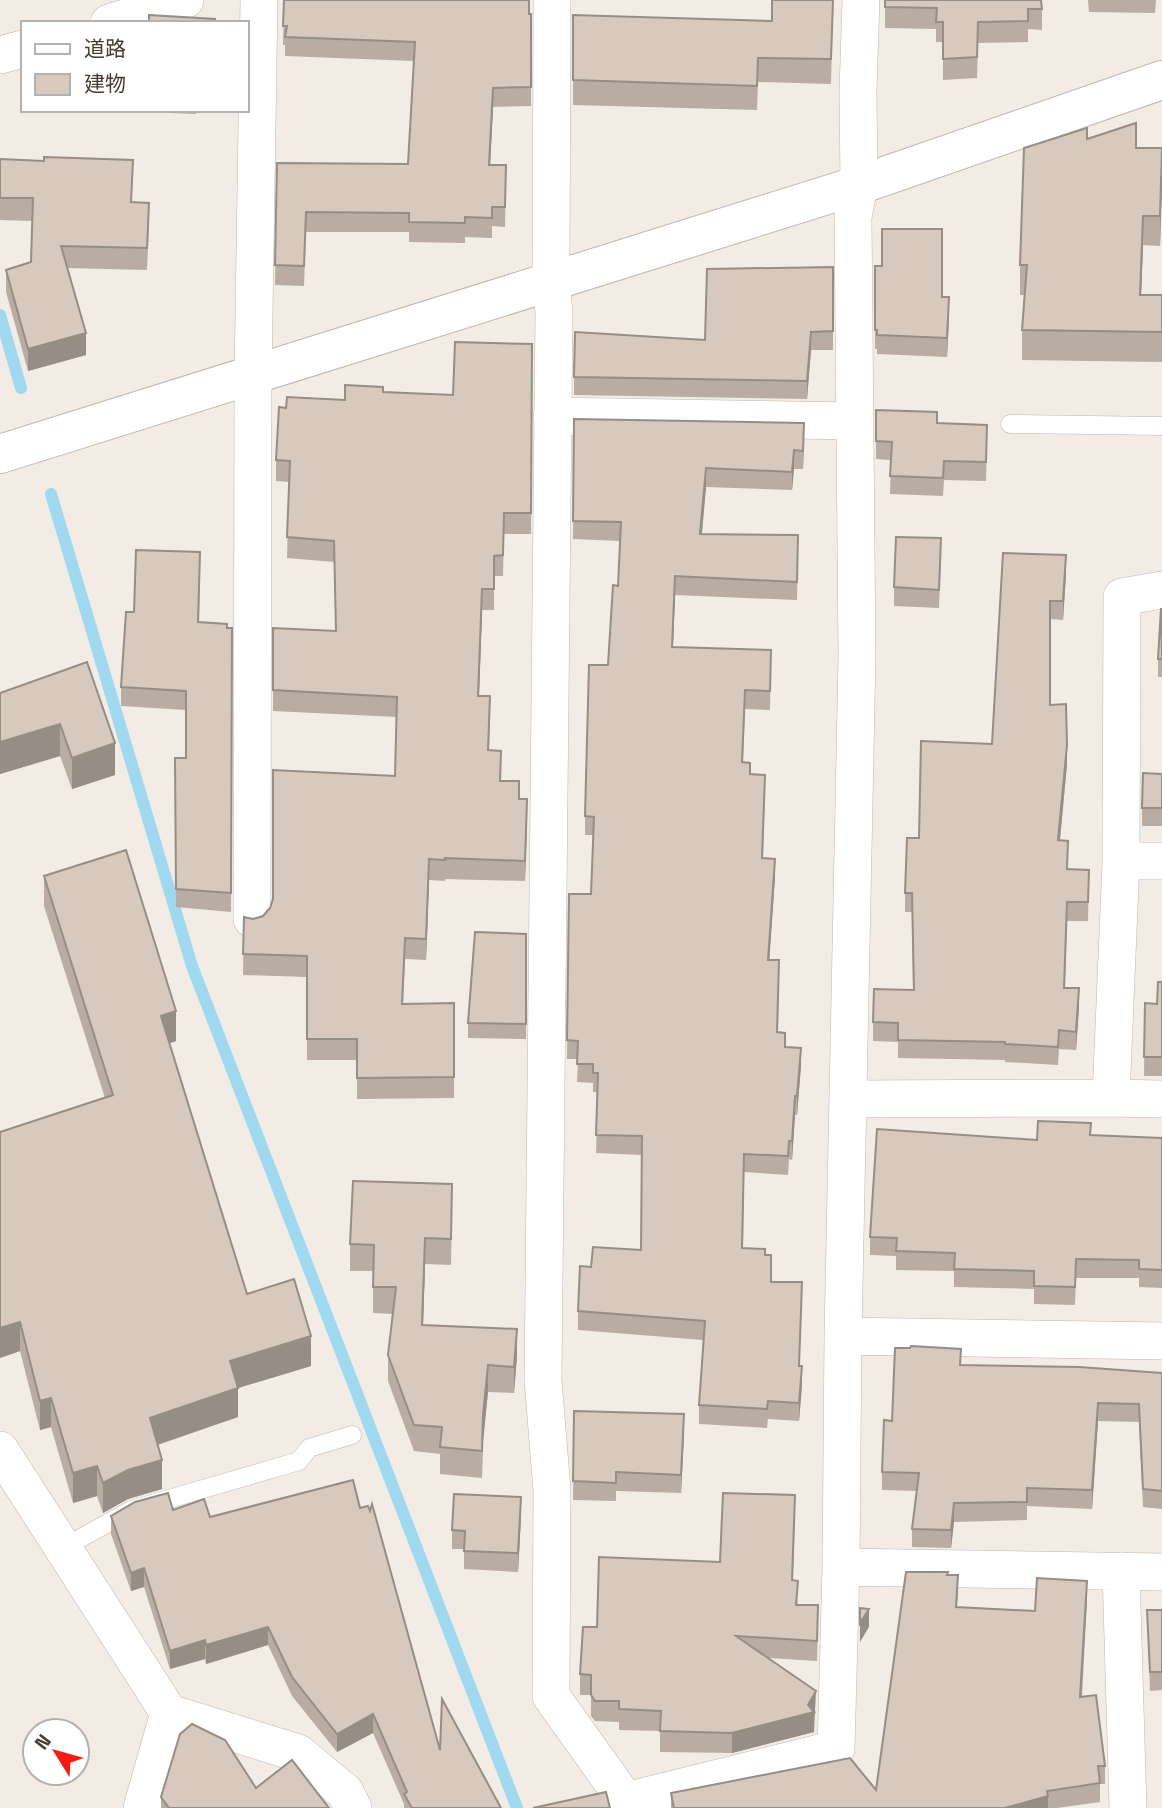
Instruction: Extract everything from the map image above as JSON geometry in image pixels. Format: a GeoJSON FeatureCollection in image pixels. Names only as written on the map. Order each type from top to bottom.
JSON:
{"type":"FeatureCollection","features":[{"type":"Feature","properties":{"kind":"street"},"geometry":{"type":"LineString","coordinates":[[116,21],[185,0]]}},
{"type":"Feature","properties":{"kind":"street"},"geometry":{"type":"LineString","coordinates":[[252,919],[253,377],[259,0]]}},
{"type":"Feature","properties":{"kind":"street"},"geometry":{"type":"LineString","coordinates":[[552,0],[551,280],[554,312],[543,1366],[552,1490],[551,1696],[627,1804],[836,1749],[857,657],[853,217],[859,185],[861,0]]}},
{"type":"Feature","properties":{"kind":"street"},"geometry":{"type":"LineString","coordinates":[[0,55],[21,50]]}},
{"type":"Feature","properties":{"kind":"street"},"geometry":{"type":"LineString","coordinates":[[0,454],[253,377],[551,280],[859,185],[1162,80]]}},
{"type":"Feature","properties":{"kind":"street"},"geometry":{"type":"LineString","coordinates":[[552,416],[854,421]]}},
{"type":"Feature","properties":{"kind":"street"},"geometry":{"type":"LineString","coordinates":[[1111,1098],[1121,861],[1122,597],[1162,590]]}},
{"type":"Feature","properties":{"kind":"street"},"geometry":{"type":"LineString","coordinates":[[1121,861],[1162,861]]}},
{"type":"Feature","properties":{"kind":"street"},"geometry":{"type":"LineString","coordinates":[[848,1099],[1162,1099]]}},
{"type":"Feature","properties":{"kind":"street"},"geometry":{"type":"LineString","coordinates":[[843,1336],[1162,1341]]}},
{"type":"Feature","properties":{"kind":"street"},"geometry":{"type":"LineString","coordinates":[[0,1450],[169,1713],[298,1753],[345,1792],[353,1808]]}},
{"type":"Feature","properties":{"kind":"street"},"geometry":{"type":"LineString","coordinates":[[841,1567],[1162,1572]]}},
{"type":"Feature","properties":{"kind":"street"},"geometry":{"type":"LineString","coordinates":[[1122,1571],[1128,1808]]}},
{"type":"Feature","properties":{"kind":"street"},"geometry":{"type":"LineString","coordinates":[[142,1808],[169,1713]]}},
{"type":"Feature","properties":{"kind":"lane"},"geometry":{"type":"LineString","coordinates":[[1010,424],[1162,426]]}},
{"type":"Feature","properties":{"kind":"lane"},"geometry":{"type":"LineString","coordinates":[[63,1548],[131,1510],[299,1461],[309,1448],[352,1435]]}},
{"type":"Feature","properties":{"kind":"building"},"geometry":{"type":"Polygon","coordinates":[[[284,0],[529,0],[531,87],[493,88],[489,165],[506,165],[505,207],[492,207],[492,218],[465,217],[465,223],[409,222],[409,213],[306,212],[304,266],[275,265],[277,163],[408,164],[415,42],[285,37],[287,26],[283,26],[284,0]]]}},
{"type":"Feature","properties":{"kind":"building"},"geometry":{"type":"Polygon","coordinates":[[[772,0],[833,0],[831,59],[758,58],[757,86],[573,80],[573,15],[772,21],[772,0]]]}},
{"type":"Feature","properties":{"kind":"building"},"geometry":{"type":"Polygon","coordinates":[[[885,0],[1041,0],[1042,9],[1028,9],[1028,21],[978,22],[977,57],[943,59],[943,22],[936,22],[937,8],[885,7],[885,0]]]}},
{"type":"Feature","properties":{"kind":"building"},"geometry":{"type":"Polygon","coordinates":[[[149,15],[215,19],[215,21],[149,21],[149,15]]]}},
{"type":"Feature","properties":{"kind":"building"},"geometry":{"type":"Polygon","coordinates":[[[1136,123],[1136,148],[1162,148],[1160,216],[1143,216],[1140,295],[1162,295],[1162,332],[1022,330],[1027,265],[1020,265],[1024,148],[1087,128],[1087,139],[1136,123]]]}},
{"type":"Feature","properties":{"kind":"building"},"geometry":{"type":"Polygon","coordinates":[[[44,157],[133,160],[131,202],[149,203],[147,248],[61,246],[86,333],[28,349],[6,270],[31,262],[33,198],[0,198],[0,159],[44,161],[44,157]]]}},
{"type":"Feature","properties":{"kind":"building"},"geometry":{"type":"Polygon","coordinates":[[[882,229],[942,229],[942,297],[949,297],[947,338],[877,335],[875,266],[882,266],[882,229]]]}},
{"type":"Feature","properties":{"kind":"building"},"geometry":{"type":"Polygon","coordinates":[[[833,267],[833,331],[811,332],[807,381],[574,377],[575,332],[705,340],[707,269],[833,267]]]}},
{"type":"Feature","properties":{"kind":"building"},"geometry":{"type":"Polygon","coordinates":[[[455,342],[532,344],[531,513],[504,513],[503,555],[494,556],[494,589],[482,589],[478,696],[490,696],[488,750],[501,751],[500,781],[519,781],[519,799],[527,799],[525,861],[429,859],[426,939],[405,938],[402,1004],[454,1003],[454,1077],[357,1078],[357,1039],[307,1039],[307,956],[243,954],[244,917],[253,919],[263,916],[273,899],[273,770],[395,776],[397,697],[273,690],[273,628],[336,631],[334,541],[287,537],[290,461],[276,460],[279,407],[286,408],[287,397],[345,400],[345,385],[383,387],[383,392],[453,395],[455,342]]]}},
{"type":"Feature","properties":{"kind":"building"},"geometry":{"type":"Polygon","coordinates":[[[876,410],[937,412],[937,423],[987,425],[986,462],[944,461],[943,478],[890,476],[892,442],[876,441],[876,410]]]}},
{"type":"Feature","properties":{"kind":"building"},"geometry":{"type":"Polygon","coordinates":[[[574,419],[804,423],[803,451],[794,450],[792,472],[706,468],[700,534],[798,535],[797,582],[675,576],[672,647],[771,650],[770,691],[745,690],[742,762],[750,763],[750,774],[765,775],[762,858],[775,859],[768,960],[779,960],[777,1032],[785,1033],[785,1047],[801,1048],[792,1141],[789,1141],[788,1156],[744,1154],[742,1248],[765,1249],[765,1255],[771,1255],[771,1282],[802,1282],[799,1403],[768,1401],[767,1409],[699,1405],[705,1321],[578,1311],[580,1266],[591,1267],[593,1247],[641,1250],[642,1136],[596,1135],[598,1073],[593,1073],[593,1064],[577,1064],[578,1041],[567,1040],[569,894],[591,894],[594,817],[585,816],[589,665],[608,665],[613,585],[618,586],[621,522],[573,521],[574,419]]]}},
{"type":"Feature","properties":{"kind":"building"},"geometry":{"type":"Polygon","coordinates":[[[896,537],[941,538],[939,590],[894,587],[896,537]]]}},
{"type":"Feature","properties":{"kind":"building"},"geometry":{"type":"Polygon","coordinates":[[[136,550],[200,552],[198,622],[227,624],[227,628],[232,628],[231,893],[176,889],[175,758],[186,758],[186,691],[121,687],[126,612],[134,612],[136,550]]]}},
{"type":"Feature","properties":{"kind":"building"},"geometry":{"type":"Polygon","coordinates":[[[1003,553],[1066,555],[1063,601],[1050,601],[1050,705],[1066,704],[1067,745],[1058,840],[1068,841],[1067,869],[1089,870],[1088,902],[1067,902],[1064,988],[1079,988],[1076,1032],[1059,1030],[1058,1047],[1005,1042],[898,1040],[898,1023],[873,1022],[874,989],[914,990],[912,893],[905,893],[907,838],[919,838],[921,741],[992,744],[1003,553]]]}},
{"type":"Feature","properties":{"kind":"building"},"geometry":{"type":"Polygon","coordinates":[[[1161,608],[1162,659],[1158,659],[1161,608]]]}},
{"type":"Feature","properties":{"kind":"building"},"geometry":{"type":"Polygon","coordinates":[[[87,662],[115,743],[72,758],[60,724],[0,742],[0,693],[87,662]]]}},
{"type":"Feature","properties":{"kind":"building"},"geometry":{"type":"Polygon","coordinates":[[[1143,773],[1162,774],[1162,808],[1142,808],[1143,773]]]}},
{"type":"Feature","properties":{"kind":"building"},"geometry":{"type":"Polygon","coordinates":[[[126,850],[176,1011],[161,1016],[247,1294],[294,1279],[311,1336],[230,1361],[238,1388],[150,1418],[162,1460],[128,1470],[103,1483],[97,1466],[73,1473],[51,1398],[40,1401],[20,1322],[0,1328],[0,1132],[113,1095],[44,876],[126,850]]]}},
{"type":"Feature","properties":{"kind":"building"},"geometry":{"type":"Polygon","coordinates":[[[475,932],[526,934],[526,1024],[468,1023],[475,932]]]}},
{"type":"Feature","properties":{"kind":"building"},"geometry":{"type":"Polygon","coordinates":[[[1158,982],[1162,982],[1162,1057],[1144,1057],[1145,1003],[1157,1004],[1158,982]]]}},
{"type":"Feature","properties":{"kind":"building"},"geometry":{"type":"Polygon","coordinates":[[[1038,1121],[1091,1123],[1090,1135],[1162,1138],[1162,1270],[1139,1269],[1139,1260],[1076,1259],[1075,1287],[1034,1286],[1034,1271],[954,1269],[955,1253],[896,1251],[897,1238],[870,1237],[877,1129],[1037,1140],[1038,1121]]]}},
{"type":"Feature","properties":{"kind":"building"},"geometry":{"type":"Polygon","coordinates":[[[353,1181],[452,1184],[451,1239],[425,1238],[422,1325],[517,1329],[514,1367],[488,1365],[482,1451],[440,1447],[442,1427],[414,1425],[388,1355],[396,1287],[373,1287],[374,1245],[350,1244],[353,1181]]]}},
{"type":"Feature","properties":{"kind":"building"},"geometry":{"type":"Polygon","coordinates":[[[911,1346],[961,1349],[960,1365],[1079,1367],[1162,1373],[1162,1491],[1143,1489],[1139,1404],[1098,1403],[1092,1490],[1027,1488],[1027,1502],[954,1503],[951,1530],[912,1529],[919,1473],[882,1472],[884,1420],[892,1421],[895,1348],[911,1346]]]}},
{"type":"Feature","properties":{"kind":"building"},"geometry":{"type":"Polygon","coordinates":[[[574,1411],[684,1414],[681,1475],[616,1472],[616,1483],[573,1481],[574,1411]]]}},
{"type":"Feature","properties":{"kind":"building"},"geometry":{"type":"Polygon","coordinates":[[[353,1480],[360,1508],[368,1506],[370,1511],[372,1504],[440,1750],[442,1699],[501,1808],[412,1808],[373,1714],[337,1734],[292,1677],[268,1627],[206,1645],[205,1640],[170,1651],[144,1568],[131,1573],[111,1516],[135,1502],[168,1493],[173,1510],[204,1499],[210,1517],[353,1480]]]}},
{"type":"Feature","properties":{"kind":"building"},"geometry":{"type":"Polygon","coordinates":[[[723,1493],[795,1495],[792,1580],[798,1581],[796,1605],[818,1605],[817,1641],[736,1636],[816,1691],[808,1705],[814,1712],[732,1733],[660,1731],[661,1711],[619,1709],[619,1701],[595,1701],[591,1695],[591,1675],[580,1674],[583,1627],[597,1627],[599,1557],[720,1562],[723,1493]]]}},
{"type":"Feature","properties":{"kind":"building"},"geometry":{"type":"Polygon","coordinates":[[[454,1494],[521,1497],[518,1553],[464,1551],[465,1531],[452,1530],[454,1494]]]}},
{"type":"Feature","properties":{"kind":"building"},"geometry":{"type":"Polygon","coordinates":[[[906,1572],[948,1572],[947,1575],[958,1575],[956,1607],[1035,1611],[1037,1578],[1087,1581],[1080,1697],[1096,1695],[1105,1766],[1098,1766],[1100,1783],[1047,1791],[1048,1796],[1005,1808],[674,1808],[671,1793],[850,1758],[876,1790],[906,1572]]]}},
{"type":"Feature","properties":{"kind":"building"},"geometry":{"type":"Polygon","coordinates":[[[860,1608],[869,1609],[860,1623],[860,1608]]]}},
{"type":"Feature","properties":{"kind":"building"},"geometry":{"type":"Polygon","coordinates":[[[1147,1610],[1162,1610],[1162,1672],[1150,1672],[1147,1610]]]}},
{"type":"Feature","properties":{"kind":"building"},"geometry":{"type":"Polygon","coordinates":[[[192,1724],[225,1740],[256,1788],[292,1760],[329,1808],[169,1808],[161,1797],[180,1734],[192,1724]]]}},
{"type":"Feature","properties":{"kind":"building"},"geometry":{"type":"Polygon","coordinates":[[[606,1792],[610,1808],[533,1808],[606,1792]]]}},
{"type":"Feature","properties":{"kind":"waterway"},"geometry":{"type":"LineString","coordinates":[[0,315],[21,388]]}},
{"type":"Feature","properties":{"kind":"waterway"},"geometry":{"type":"LineString","coordinates":[[51,494],[192,966],[517,1808]]}}]}
